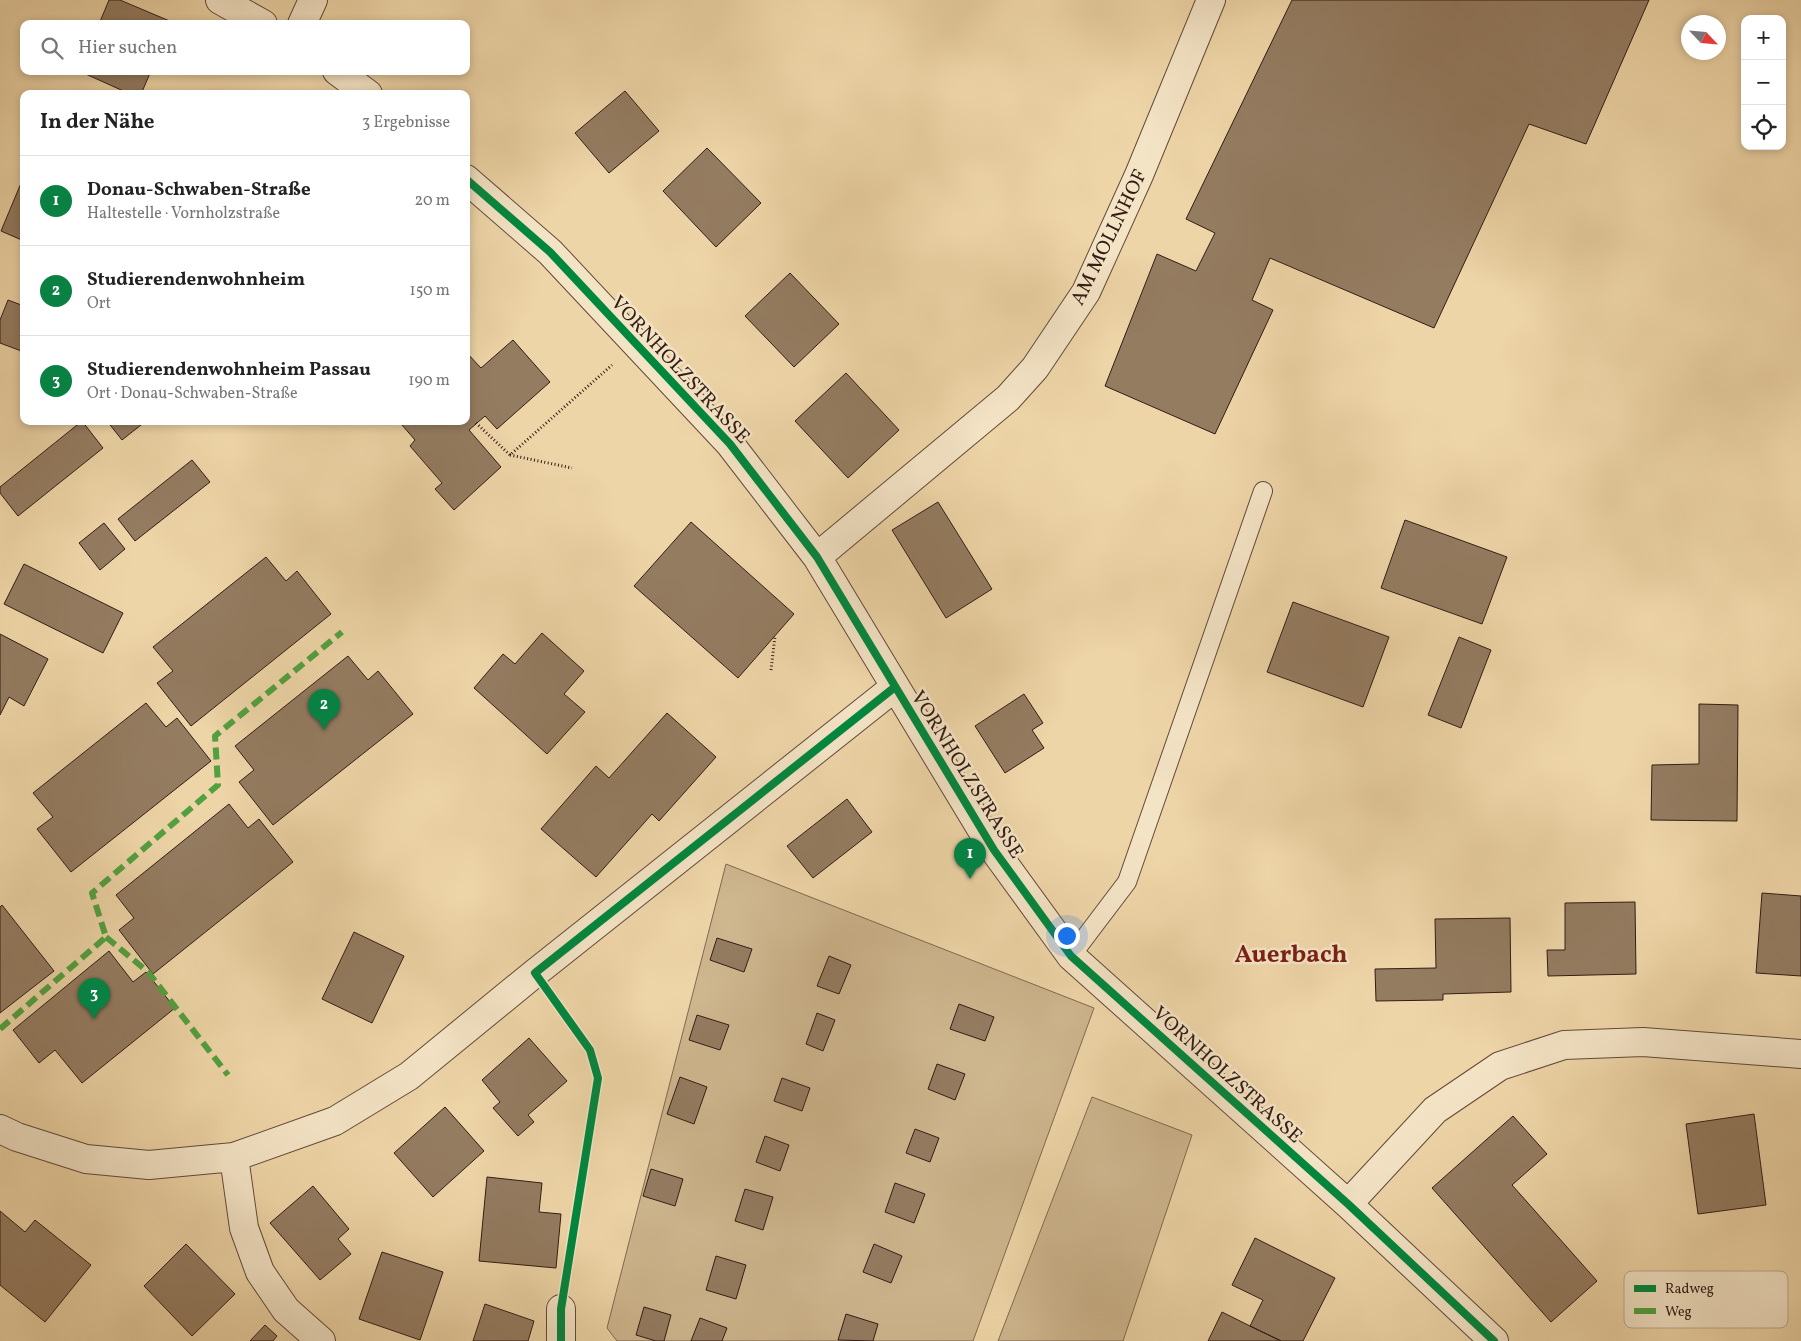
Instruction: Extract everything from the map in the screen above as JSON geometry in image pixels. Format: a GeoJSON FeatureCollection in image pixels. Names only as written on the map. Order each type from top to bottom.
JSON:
{"type":"FeatureCollection","features":[{"type":"Feature","properties":{"kind":"street"},"geometry":{"type":"LineString","coordinates":[[220,0],[256,20]]}},
{"type":"Feature","properties":{"kind":"street"},"geometry":{"type":"LineString","coordinates":[[304,20],[313,0]]}},
{"type":"Feature","properties":{"kind":"street","name":"AM MOLLNHOF"},"geometry":{"type":"LineString","coordinates":[[817,557],[1008,398],[1035,368],[1086,292],[1139,176],[1212,0]]}},
{"type":"Feature","properties":{"kind":"street"},"geometry":{"type":"LineString","coordinates":[[342,75],[362,90]]}},
{"type":"Feature","properties":{"kind":"street","name":"VORNHOLZSTRASSE"},"geometry":{"type":"LineString","coordinates":[[470,182],[550,252],[730,444],[817,557],[994,850],[1071,956],[1348,1204],[1494,1341]]}},
{"type":"Feature","properties":{"kind":"street"},"geometry":{"type":"LineString","coordinates":[[0,1129],[17,1137],[86,1159],[149,1165],[234,1157],[335,1121],[410,1076],[534,973],[895,688]]}},
{"type":"Feature","properties":{"kind":"street"},"geometry":{"type":"LineString","coordinates":[[1348,1204],[1435,1110],[1500,1066],[1564,1045],[1643,1042],[1801,1054]]}},
{"type":"Feature","properties":{"kind":"street"},"geometry":{"type":"LineString","coordinates":[[234,1157],[244,1228],[260,1272],[286,1310],[321,1341]]}},
{"type":"Feature","properties":{"kind":"street"},"geometry":{"type":"LineString","coordinates":[[561,1309],[561,1341]]}},
{"type":"Feature","properties":{"kind":"lane"},"geometry":{"type":"LineString","coordinates":[[1071,956],[1127,882],[1263,490]]}},
{"type":"Feature","properties":{"kind":"path"},"geometry":{"type":"LineString","coordinates":[[510,455],[636,343]]}},
{"type":"Feature","properties":{"kind":"path"},"geometry":{"type":"LineString","coordinates":[[476,423],[510,455],[572,468]]}},
{"type":"Feature","properties":{"kind":"path"},"geometry":{"type":"LineString","coordinates":[[771,670],[775,636]]}},
{"type":"Feature","properties":{"kind":"shaded area"},"geometry":{"type":"Polygon","coordinates":[[[726,864],[1094,1008],[973,1341],[617,1341],[607,1328],[726,864]]]}},
{"type":"Feature","properties":{"kind":"shaded area"},"geometry":{"type":"Polygon","coordinates":[[[1092,1097],[1192,1135],[1123,1341],[998,1341],[1092,1097]]]}},
{"type":"Feature","properties":{"kind":"building"},"geometry":{"type":"Polygon","coordinates":[[[109,0],[120,0],[167,20],[101,20],[109,0]]]}},
{"type":"Feature","properties":{"kind":"building"},"geometry":{"type":"Polygon","coordinates":[[[1292,0],[1649,0],[1586,144],[1529,124],[1434,328],[1270,258],[1252,300],[1273,310],[1215,434],[1105,386],[1157,254],[1196,271],[1215,233],[1186,219],[1292,0]]]}},
{"type":"Feature","properties":{"kind":"building"},"geometry":{"type":"Polygon","coordinates":[[[88,75],[149,75],[143,90],[121,90],[88,75]]]}},
{"type":"Feature","properties":{"kind":"building"},"geometry":{"type":"Polygon","coordinates":[[[625,91],[659,131],[609,173],[575,133],[625,91]]]}},
{"type":"Feature","properties":{"kind":"building"},"geometry":{"type":"Polygon","coordinates":[[[707,148],[761,203],[716,247],[663,191],[707,148]]]}},
{"type":"Feature","properties":{"kind":"building"},"geometry":{"type":"Polygon","coordinates":[[[20,186],[20,239],[1,231],[20,186]]]}},
{"type":"Feature","properties":{"kind":"building"},"geometry":{"type":"Polygon","coordinates":[[[790,273],[839,324],[794,367],[745,316],[790,273]]]}},
{"type":"Feature","properties":{"kind":"building"},"geometry":{"type":"Polygon","coordinates":[[[8,300],[20,304],[20,350],[0,343],[0,320],[8,300]]]}},
{"type":"Feature","properties":{"kind":"building"},"geometry":{"type":"Polygon","coordinates":[[[513,340],[550,382],[497,429],[485,416],[469,430],[501,467],[454,510],[435,489],[442,483],[410,446],[415,440],[402,425],[470,425],[470,356],[481,368],[513,340]]]}},
{"type":"Feature","properties":{"kind":"building"},"geometry":{"type":"Polygon","coordinates":[[[846,373],[899,430],[848,478],[795,421],[846,373]]]}},
{"type":"Feature","properties":{"kind":"building"},"geometry":{"type":"Polygon","coordinates":[[[77,425],[85,425],[103,448],[18,516],[0,493],[0,487],[77,425]]]}},
{"type":"Feature","properties":{"kind":"building"},"geometry":{"type":"Polygon","coordinates":[[[110,425],[141,425],[122,440],[110,425]]]}},
{"type":"Feature","properties":{"kind":"building"},"geometry":{"type":"Polygon","coordinates":[[[192,460],[210,482],[135,541],[118,519],[192,460]]]}},
{"type":"Feature","properties":{"kind":"building"},"geometry":{"type":"Polygon","coordinates":[[[938,502],[992,589],[946,618],[892,530],[938,502]]]}},
{"type":"Feature","properties":{"kind":"building"},"geometry":{"type":"Polygon","coordinates":[[[1405,520],[1507,557],[1482,624],[1381,588],[1405,520]]]}},
{"type":"Feature","properties":{"kind":"building"},"geometry":{"type":"Polygon","coordinates":[[[691,522],[794,614],[738,678],[634,586],[691,522]]]}},
{"type":"Feature","properties":{"kind":"building"},"geometry":{"type":"Polygon","coordinates":[[[104,523],[125,549],[100,570],[79,543],[104,523]]]}},
{"type":"Feature","properties":{"kind":"building"},"geometry":{"type":"Polygon","coordinates":[[[266,557],[286,581],[297,571],[331,614],[191,726],[157,683],[173,671],[153,647],[266,557]]]}},
{"type":"Feature","properties":{"kind":"building"},"geometry":{"type":"Polygon","coordinates":[[[24,564],[123,613],[103,653],[4,604],[24,564]]]}},
{"type":"Feature","properties":{"kind":"building"},"geometry":{"type":"Polygon","coordinates":[[[1293,602],[1389,637],[1363,707],[1267,672],[1293,602]]]}},
{"type":"Feature","properties":{"kind":"building"},"geometry":{"type":"Polygon","coordinates":[[[542,633],[584,671],[564,694],[585,712],[547,754],[474,688],[503,654],[515,664],[542,633]]]}},
{"type":"Feature","properties":{"kind":"building"},"geometry":{"type":"Polygon","coordinates":[[[0,634],[48,659],[24,706],[9,697],[0,715],[0,634]]]}},
{"type":"Feature","properties":{"kind":"building"},"geometry":{"type":"Polygon","coordinates":[[[1459,637],[1491,650],[1461,728],[1428,715],[1459,637]]]}},
{"type":"Feature","properties":{"kind":"building"},"geometry":{"type":"Polygon","coordinates":[[[348,656],[368,680],[378,671],[413,714],[273,825],[239,782],[254,770],[235,746],[348,656]]]}},
{"type":"Feature","properties":{"kind":"building"},"geometry":{"type":"Polygon","coordinates":[[[1024,694],[1043,723],[1032,730],[1044,748],[1005,773],[975,726],[1024,694]]]}},
{"type":"Feature","properties":{"kind":"building"},"geometry":{"type":"Polygon","coordinates":[[[146,703],[166,727],[177,718],[211,761],[71,872],[37,829],[53,817],[33,793],[146,703]]]}},
{"type":"Feature","properties":{"kind":"building"},"geometry":{"type":"Polygon","coordinates":[[[1699,704],[1738,705],[1737,821],[1651,820],[1652,765],[1699,764],[1699,704]]]}},
{"type":"Feature","properties":{"kind":"building"},"geometry":{"type":"Polygon","coordinates":[[[667,713],[716,757],[659,821],[652,814],[596,877],[541,829],[596,766],[609,778],[667,713]]]}},
{"type":"Feature","properties":{"kind":"building"},"geometry":{"type":"Polygon","coordinates":[[[847,799],[872,832],[813,878],[787,846],[847,799]]]}},
{"type":"Feature","properties":{"kind":"building"},"geometry":{"type":"Polygon","coordinates":[[[229,804],[248,828],[259,819],[293,862],[153,974],[119,930],[134,918],[116,895],[229,804]]]}},
{"type":"Feature","properties":{"kind":"building"},"geometry":{"type":"Polygon","coordinates":[[[1762,893],[1801,896],[1801,976],[1756,973],[1762,893]]]}},
{"type":"Feature","properties":{"kind":"building"},"geometry":{"type":"Polygon","coordinates":[[[1635,902],[1636,974],[1548,976],[1547,950],[1565,950],[1565,903],[1635,902]]]}},
{"type":"Feature","properties":{"kind":"building"},"geometry":{"type":"Polygon","coordinates":[[[2,905],[54,971],[0,1013],[0,907],[2,905]]]}},
{"type":"Feature","properties":{"kind":"building"},"geometry":{"type":"Polygon","coordinates":[[[1510,918],[1511,992],[1443,994],[1443,1000],[1376,1001],[1375,969],[1436,968],[1435,919],[1510,918]]]}},
{"type":"Feature","properties":{"kind":"building"},"geometry":{"type":"Polygon","coordinates":[[[354,932],[404,956],[372,1023],[322,999],[354,932]]]}},
{"type":"Feature","properties":{"kind":"building"},"geometry":{"type":"Polygon","coordinates":[[[717,938],[752,949],[744,972],[710,960],[717,938]]]}},
{"type":"Feature","properties":{"kind":"building"},"geometry":{"type":"Polygon","coordinates":[[[109,951],[133,982],[146,972],[175,1008],[82,1083],[55,1050],[39,1063],[13,1030],[109,951]]]}},
{"type":"Feature","properties":{"kind":"building"},"geometry":{"type":"Polygon","coordinates":[[[829,956],[851,965],[839,994],[817,986],[829,956]]]}},
{"type":"Feature","properties":{"kind":"building"},"geometry":{"type":"Polygon","coordinates":[[[959,1004],[994,1017],[985,1041],[950,1029],[959,1004]]]}},
{"type":"Feature","properties":{"kind":"building"},"geometry":{"type":"Polygon","coordinates":[[[817,1013],[835,1020],[823,1051],[806,1044],[817,1013]]]}},
{"type":"Feature","properties":{"kind":"building"},"geometry":{"type":"Polygon","coordinates":[[[697,1015],[729,1025],[720,1050],[689,1040],[697,1015]]]}},
{"type":"Feature","properties":{"kind":"building"},"geometry":{"type":"Polygon","coordinates":[[[529,1038],[567,1081],[528,1115],[534,1122],[518,1136],[493,1108],[500,1102],[482,1080],[529,1038]]]}},
{"type":"Feature","properties":{"kind":"building"},"geometry":{"type":"Polygon","coordinates":[[[937,1064],[965,1074],[955,1100],[928,1089],[937,1064]]]}},
{"type":"Feature","properties":{"kind":"building"},"geometry":{"type":"Polygon","coordinates":[[[680,1077],[707,1087],[694,1124],[667,1114],[680,1077]]]}},
{"type":"Feature","properties":{"kind":"building"},"geometry":{"type":"Polygon","coordinates":[[[782,1078],[810,1088],[802,1111],[774,1101],[782,1078]]]}},
{"type":"Feature","properties":{"kind":"building"},"geometry":{"type":"Polygon","coordinates":[[[445,1107],[484,1151],[433,1197],[394,1153],[445,1107]]]}},
{"type":"Feature","properties":{"kind":"building"},"geometry":{"type":"Polygon","coordinates":[[[1754,1114],[1766,1205],[1698,1214],[1686,1124],[1754,1114]]]}},
{"type":"Feature","properties":{"kind":"building"},"geometry":{"type":"Polygon","coordinates":[[[1513,1116],[1547,1154],[1512,1185],[1597,1281],[1551,1322],[1432,1188],[1513,1116]]]}},
{"type":"Feature","properties":{"kind":"building"},"geometry":{"type":"Polygon","coordinates":[[[915,1129],[939,1138],[930,1162],[906,1153],[915,1129]]]}},
{"type":"Feature","properties":{"kind":"building"},"geometry":{"type":"Polygon","coordinates":[[[765,1136],[789,1145],[780,1171],[756,1162],[765,1136]]]}},
{"type":"Feature","properties":{"kind":"building"},"geometry":{"type":"Polygon","coordinates":[[[651,1169],[683,1179],[675,1206],[643,1196],[651,1169]]]}},
{"type":"Feature","properties":{"kind":"building"},"geometry":{"type":"Polygon","coordinates":[[[487,1177],[542,1183],[539,1212],[561,1214],[556,1268],[479,1261],[487,1177]]]}},
{"type":"Feature","properties":{"kind":"building"},"geometry":{"type":"Polygon","coordinates":[[[895,1183],[925,1194],[914,1223],[885,1212],[895,1183]]]}},
{"type":"Feature","properties":{"kind":"building"},"geometry":{"type":"Polygon","coordinates":[[[313,1186],[349,1229],[338,1239],[351,1254],[320,1280],[270,1223],[313,1186]]]}},
{"type":"Feature","properties":{"kind":"building"},"geometry":{"type":"Polygon","coordinates":[[[745,1189],[773,1197],[763,1230],[735,1221],[745,1189]]]}},
{"type":"Feature","properties":{"kind":"building"},"geometry":{"type":"Polygon","coordinates":[[[0,1211],[25,1232],[35,1220],[91,1265],[45,1322],[0,1285],[0,1211]]]}},
{"type":"Feature","properties":{"kind":"building"},"geometry":{"type":"Polygon","coordinates":[[[1255,1238],[1335,1278],[1303,1341],[1281,1341],[1250,1326],[1263,1300],[1232,1285],[1255,1238]]]}},
{"type":"Feature","properties":{"kind":"building"},"geometry":{"type":"Polygon","coordinates":[[[186,1244],[235,1294],[192,1336],[144,1286],[186,1244]]]}},
{"type":"Feature","properties":{"kind":"building"},"geometry":{"type":"Polygon","coordinates":[[[874,1244],[902,1256],[891,1283],[863,1272],[874,1244]]]}},
{"type":"Feature","properties":{"kind":"building"},"geometry":{"type":"Polygon","coordinates":[[[382,1252],[443,1272],[420,1340],[359,1319],[382,1252]]]}},
{"type":"Feature","properties":{"kind":"building"},"geometry":{"type":"Polygon","coordinates":[[[716,1256],[746,1265],[736,1299],[706,1290],[716,1256]]]}},
{"type":"Feature","properties":{"kind":"building"},"geometry":{"type":"Polygon","coordinates":[[[485,1304],[534,1321],[528,1341],[473,1341],[485,1304]]]}},
{"type":"Feature","properties":{"kind":"building"},"geometry":{"type":"Polygon","coordinates":[[[644,1307],[671,1315],[664,1341],[656,1341],[636,1335],[644,1307]]]}},
{"type":"Feature","properties":{"kind":"building"},"geometry":{"type":"Polygon","coordinates":[[[1222,1312],[1250,1326],[1281,1341],[1208,1341],[1222,1312]]]}},
{"type":"Feature","properties":{"kind":"building"},"geometry":{"type":"Polygon","coordinates":[[[846,1314],[878,1324],[873,1341],[838,1340],[846,1314]]]}},
{"type":"Feature","properties":{"kind":"building"},"geometry":{"type":"Polygon","coordinates":[[[700,1318],[727,1328],[722,1341],[691,1341],[700,1318]]]}},
{"type":"Feature","properties":{"kind":"building"},"geometry":{"type":"Polygon","coordinates":[[[265,1325],[277,1336],[273,1341],[250,1341],[265,1325]]]}},
{"type":"Feature","properties":{"kind":"marked path"},"geometry":{"type":"LineString","coordinates":[[0,1029],[106,937],[92,893],[218,785],[215,736],[342,632]]}},
{"type":"Feature","properties":{"kind":"marked path"},"geometry":{"type":"LineString","coordinates":[[106,937],[148,972],[228,1075]]}},
{"type":"Feature","properties":{"kind":"cycle path"},"geometry":{"type":"LineString","coordinates":[[470,182],[550,252],[730,444],[817,557],[994,850],[1071,956],[1348,1204],[1494,1341]]}},
{"type":"Feature","properties":{"kind":"cycle path"},"geometry":{"type":"LineString","coordinates":[[561,1341],[561,1309],[598,1078],[590,1050],[535,973],[895,687]]}},
{"type":"Feature","properties":{"kind":"place","name":"Studierendenwohnheim"},"geometry":{"type":"Point","coordinates":[324,730]}},
{"type":"Feature","properties":{"kind":"place","name":"Donau-Schwaben-Straße"},"geometry":{"type":"Point","coordinates":[970,879]}},
{"type":"Feature","properties":{"kind":"place","name":"Studierendenwohnheim Passau"},"geometry":{"type":"Point","coordinates":[94,1019]}},
{"type":"Feature","properties":{"kind":"district","name":"Auerbach"},"geometry":{"type":"Point","coordinates":[1291,953]}}]}
